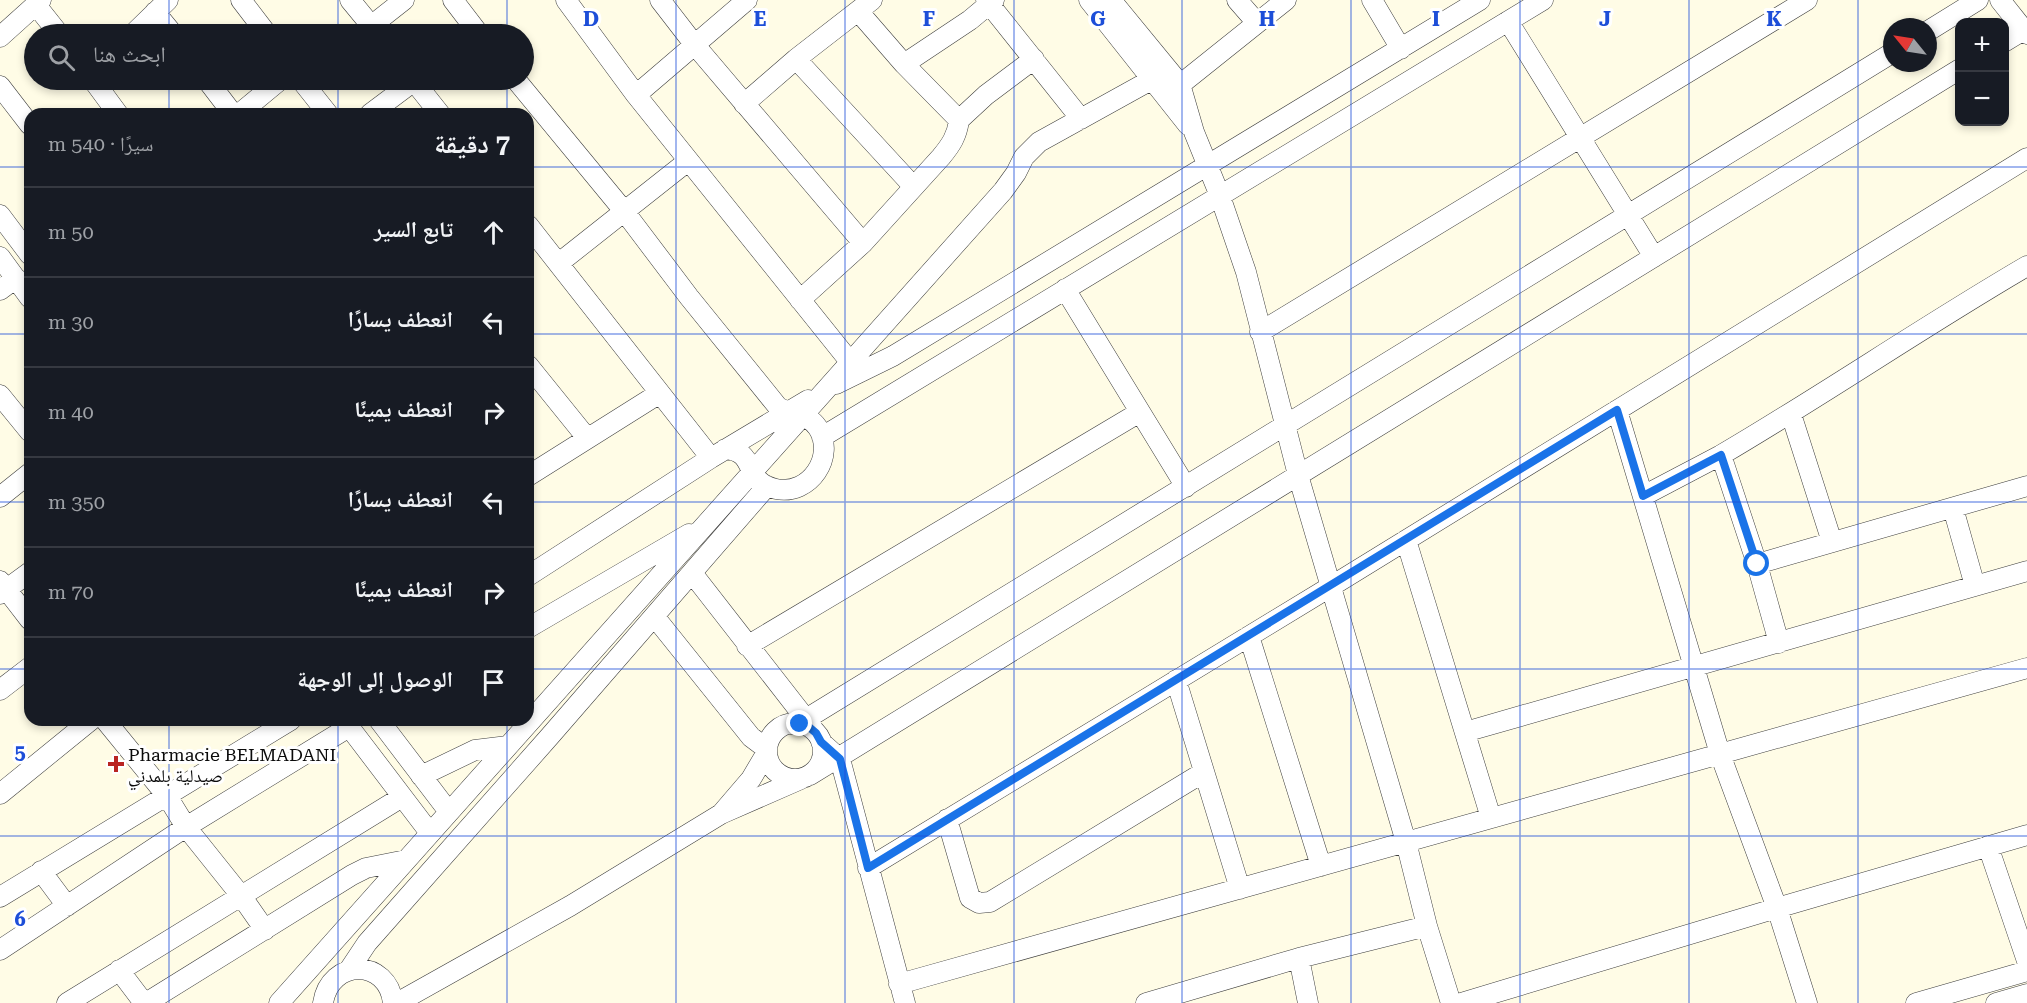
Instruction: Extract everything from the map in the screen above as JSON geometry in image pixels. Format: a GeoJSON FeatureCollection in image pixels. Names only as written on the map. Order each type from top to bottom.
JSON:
{"type":"FeatureCollection","features":[{"type":"Feature","properties":{"kind":"street"},"geometry":{"type":"LineString","coordinates":[[241,0],[259,24]]}},
{"type":"Feature","properties":{"kind":"street"},"geometry":{"type":"LineString","coordinates":[[350,0],[369,24]]}},
{"type":"Feature","properties":{"kind":"street"},"geometry":{"type":"LineString","coordinates":[[380,24],[404,0]]}},
{"type":"Feature","properties":{"kind":"street"},"geometry":{"type":"LineString","coordinates":[[453,0],[471,24]]}},
{"type":"Feature","properties":{"kind":"street"},"geometry":{"type":"LineString","coordinates":[[566,0],[636,95],[847,358]]}},
{"type":"Feature","properties":{"kind":"street"},"geometry":{"type":"LineString","coordinates":[[660,0],[744,104],[863,243]]}},
{"type":"Feature","properties":{"kind":"street"},"geometry":{"type":"LineString","coordinates":[[636,95],[747,0]]}},
{"type":"Feature","properties":{"kind":"street"},"geometry":{"type":"LineString","coordinates":[[1089,0],[1159,74],[1180,84],[1194,132],[1220,195],[1246,272],[1284,426],[1451,1003]]}},
{"type":"Feature","properties":{"kind":"street"},"geometry":{"type":"LineString","coordinates":[[1112,0],[1159,74],[1164,97],[1194,132]]}},
{"type":"Feature","properties":{"kind":"street"},"geometry":{"type":"LineString","coordinates":[[1237,0],[1257,23]]}},
{"type":"Feature","properties":{"kind":"street"},"geometry":{"type":"LineString","coordinates":[[1164,97],[1286,0]]}},
{"type":"Feature","properties":{"kind":"street"},"geometry":{"type":"LineString","coordinates":[[1372,0],[1401,48]]}},
{"type":"Feature","properties":{"kind":"street"},"geometry":{"type":"LineString","coordinates":[[825,390],[892,356],[1480,0]]}},
{"type":"Feature","properties":{"kind":"street"},"geometry":{"type":"LineString","coordinates":[[822,437],[1543,0]]}},
{"type":"Feature","properties":{"kind":"street"},"geometry":{"type":"LineString","coordinates":[[1260,332],[1807,0]]}},
{"type":"Feature","properties":{"kind":"street"},"geometry":{"type":"LineString","coordinates":[[1937,25],[1978,0]]}},
{"type":"Feature","properties":{"kind":"street"},"geometry":{"type":"LineString","coordinates":[[2000,0],[2026,30],[2009,39]]}},
{"type":"Feature","properties":{"kind":"street"},"geometry":{"type":"LineString","coordinates":[[904,64],[970,20],[990,1],[1081,119]]}},
{"type":"Feature","properties":{"kind":"street"},"geometry":{"type":"LineString","coordinates":[[0,37],[39,2],[53,24]]}},
{"type":"Feature","properties":{"kind":"street"},"geometry":{"type":"LineString","coordinates":[[143,24],[161,6],[169,24]]}},
{"type":"Feature","properties":{"kind":"street"},"geometry":{"type":"LineString","coordinates":[[744,104],[796,59],[865,6],[904,64],[959,120]]}},
{"type":"Feature","properties":{"kind":"street"},"geometry":{"type":"LineString","coordinates":[[1508,21],[1654,257]]}},
{"type":"Feature","properties":{"kind":"street"},"geometry":{"type":"LineString","coordinates":[[796,59],[913,186]]}},
{"type":"Feature","properties":{"kind":"street"},"geometry":{"type":"LineString","coordinates":[[800,300],[863,243],[951,146],[957,133],[959,120],[986,95],[1034,59]]}},
{"type":"Feature","properties":{"kind":"street"},"geometry":{"type":"LineString","coordinates":[[721,814],[751,779],[775,732],[808,729],[1186,487],[1883,59]]}},
{"type":"Feature","properties":{"kind":"street"},"geometry":{"type":"LineString","coordinates":[[323,1003],[325,992],[331,982],[349,970],[360,969],[380,976],[387,984],[395,1003],[570,906],[721,814],[806,777],[840,759],[1955,71]]}},
{"type":"Feature","properties":{"kind":"street"},"geometry":{"type":"LineString","coordinates":[[534,570],[718,454],[796,413],[825,390],[1003,191],[1030,150],[1039,142],[1159,74]]}},
{"type":"Feature","properties":{"kind":"street"},"geometry":{"type":"LineString","coordinates":[[0,86],[24,117]]}},
{"type":"Feature","properties":{"kind":"street"},"geometry":{"type":"LineString","coordinates":[[100,90],[114,108]]}},
{"type":"Feature","properties":{"kind":"street"},"geometry":{"type":"LineString","coordinates":[[215,90],[228,108]]}},
{"type":"Feature","properties":{"kind":"street"},"geometry":{"type":"LineString","coordinates":[[246,108],[268,90]]}},
{"type":"Feature","properties":{"kind":"street"},"geometry":{"type":"LineString","coordinates":[[309,90],[323,108]]}},
{"type":"Feature","properties":{"kind":"street"},"geometry":{"type":"LineString","coordinates":[[378,108],[400,90]]}},
{"type":"Feature","properties":{"kind":"street"},"geometry":{"type":"LineString","coordinates":[[421,90],[435,108]]}},
{"type":"Feature","properties":{"kind":"street"},"geometry":{"type":"LineString","coordinates":[[524,90],[624,211],[689,297],[778,407],[796,413],[818,428],[824,453],[821,466],[814,476],[804,484],[792,489],[779,490],[756,480],[750,464],[740,452],[718,454]]}},
{"type":"Feature","properties":{"kind":"street"},"geometry":{"type":"LineString","coordinates":[[868,868],[1407,540],[2027,158]]}},
{"type":"Feature","properties":{"kind":"street"},"geometry":{"type":"LineString","coordinates":[[559,263],[688,161]]}},
{"type":"Feature","properties":{"kind":"street"},"geometry":{"type":"LineString","coordinates":[[0,215],[24,247]]}},
{"type":"Feature","properties":{"kind":"street"},"geometry":{"type":"LineString","coordinates":[[534,232],[660,393],[718,454]]}},
{"type":"Feature","properties":{"kind":"street"},"geometry":{"type":"LineString","coordinates":[[0,257],[8,284],[24,294]]}},
{"type":"Feature","properties":{"kind":"street"},"geometry":{"type":"LineString","coordinates":[[1643,496],[1721,455],[1791,414],[1957,307],[2027,266]]}},
{"type":"Feature","properties":{"kind":"street"},"geometry":{"type":"LineString","coordinates":[[1065,289],[1186,487]]}},
{"type":"Feature","properties":{"kind":"street"},"geometry":{"type":"LineString","coordinates":[[534,372],[587,438]]}},
{"type":"Feature","properties":{"kind":"street"},"geometry":{"type":"LineString","coordinates":[[534,472],[660,393]]}},
{"type":"Feature","properties":{"kind":"street"},"geometry":{"type":"LineString","coordinates":[[0,395],[24,425]]}},
{"type":"Feature","properties":{"kind":"street"},"geometry":{"type":"LineString","coordinates":[[1617,410],[1720,754],[1777,908],[1807,1003]]}},
{"type":"Feature","properties":{"kind":"street"},"geometry":{"type":"LineString","coordinates":[[747,646],[1140,411]]}},
{"type":"Feature","properties":{"kind":"street"},"geometry":{"type":"LineString","coordinates":[[534,717],[752,473],[796,413]]}},
{"type":"Feature","properties":{"kind":"street"},"geometry":{"type":"LineString","coordinates":[[1791,414],[1832,542]]}},
{"type":"Feature","properties":{"kind":"street"},"geometry":{"type":"LineString","coordinates":[[1721,455],[1757,564],[1779,643]]}},
{"type":"Feature","properties":{"kind":"street"},"geometry":{"type":"LineString","coordinates":[[0,497],[24,478]]}},
{"type":"Feature","properties":{"kind":"street"},"geometry":{"type":"LineString","coordinates":[[349,970],[374,934],[767,486]]}},
{"type":"Feature","properties":{"kind":"street"},"geometry":{"type":"LineString","coordinates":[[1757,564],[2027,486]]}},
{"type":"Feature","properties":{"kind":"street"},"geometry":{"type":"LineString","coordinates":[[1953,507],[1975,586]]}},
{"type":"Feature","properties":{"kind":"street"},"geometry":{"type":"LineString","coordinates":[[534,624],[706,524]]}},
{"type":"Feature","properties":{"kind":"street"},"geometry":{"type":"LineString","coordinates":[[1407,540],[1491,818]]}},
{"type":"Feature","properties":{"kind":"street"},"geometry":{"type":"LineString","coordinates":[[1465,732],[2027,571]]}},
{"type":"Feature","properties":{"kind":"street"},"geometry":{"type":"LineString","coordinates":[[654,616],[751,737],[767,750],[771,766],[776,773],[793,780],[806,777],[822,760],[823,751],[692,573]]}},
{"type":"Feature","properties":{"kind":"street"},"geometry":{"type":"LineString","coordinates":[[24,575],[2,588],[24,613]]}},
{"type":"Feature","properties":{"kind":"street"},"geometry":{"type":"LineString","coordinates":[[1249,636],[1321,866]]}},
{"type":"Feature","properties":{"kind":"street"},"geometry":{"type":"LineString","coordinates":[[808,729],[840,759],[902,994],[1240,889],[2027,668]]}},
{"type":"Feature","properties":{"kind":"street"},"geometry":{"type":"LineString","coordinates":[[0,690],[24,672]]}},
{"type":"Feature","properties":{"kind":"street"},"geometry":{"type":"LineString","coordinates":[[1176,680],[1240,889]]}},
{"type":"Feature","properties":{"kind":"street"},"geometry":{"type":"LineString","coordinates":[[0,794],[84,726]]}},
{"type":"Feature","properties":{"kind":"street"},"geometry":{"type":"LineString","coordinates":[[110,726],[166,796],[186,826],[266,930]]}},
{"type":"Feature","properties":{"kind":"street"},"geometry":{"type":"LineString","coordinates":[[0,897],[281,726]]}},
{"type":"Feature","properties":{"kind":"street"},"geometry":{"type":"LineString","coordinates":[[0,950],[186,826],[342,726]]}},
{"type":"Feature","properties":{"kind":"street"},"geometry":{"type":"LineString","coordinates":[[349,726],[430,833]]}},
{"type":"Feature","properties":{"kind":"street"},"geometry":{"type":"LineString","coordinates":[[384,726],[449,812]]}},
{"type":"Feature","properties":{"kind":"street"},"geometry":{"type":"LineString","coordinates":[[279,1003],[526,726]]}},
{"type":"Feature","properties":{"kind":"street"},"geometry":{"type":"LineString","coordinates":[[421,776],[476,750],[508,746]]}},
{"type":"Feature","properties":{"kind":"street"},"geometry":{"type":"LineString","coordinates":[[946,819],[970,898],[979,903],[990,902],[1204,772]]}},
{"type":"Feature","properties":{"kind":"street"},"geometry":{"type":"LineString","coordinates":[[67,1003],[402,797]]}},
{"type":"Feature","properties":{"kind":"street"},"geometry":{"type":"LineString","coordinates":[[1461,1003],[2027,835]]}},
{"type":"Feature","properties":{"kind":"street"},"geometry":{"type":"LineString","coordinates":[[1988,846],[2027,961]]}},
{"type":"Feature","properties":{"kind":"street"},"geometry":{"type":"LineString","coordinates":[[119,970],[145,1003],[266,930],[352,874],[366,868],[406,860]]}},
{"type":"Feature","properties":{"kind":"street"},"geometry":{"type":"LineString","coordinates":[[40,871],[68,906]]}},
{"type":"Feature","properties":{"kind":"street"},"geometry":{"type":"LineString","coordinates":[[1146,1003],[1299,958],[1427,926]]}},
{"type":"Feature","properties":{"kind":"street"},"geometry":{"type":"LineString","coordinates":[[1299,958],[1308,1003]]}},
{"type":"Feature","properties":{"kind":"street"},"geometry":{"type":"LineString","coordinates":[[1916,1003],[2027,971]]}},
{"type":"Feature","properties":{"kind":"street"},"geometry":{"type":"LineString","coordinates":[[1996,1003],[2027,994]]}},
{"type":"Feature","properties":{"kind":"place","name":"Pharmacie BELMADANI صيدلية بلمدني"},"geometry":{"type":"Point","coordinates":[116,764]}},
{"type":"Feature","properties":{"kind":"route"},"geometry":{"type":"LineString","coordinates":[[800,724],[816,733],[821,742],[840,759],[868,868],[1617,410],[1643,496],[1721,455],[1757,564]]}}]}
